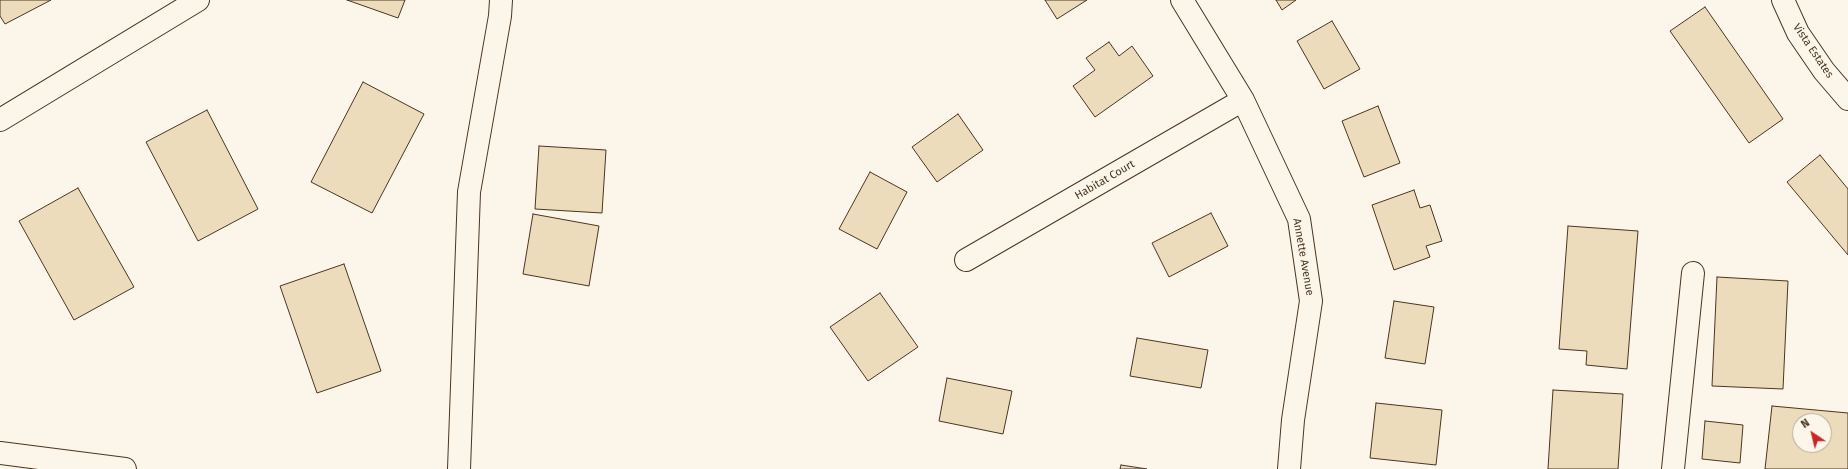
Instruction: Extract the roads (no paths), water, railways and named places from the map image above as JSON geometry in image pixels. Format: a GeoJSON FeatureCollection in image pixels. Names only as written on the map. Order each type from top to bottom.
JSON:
{"type":"FeatureCollection","features":[{"type":"Feature","properties":{"kind":"street"},"geometry":{"type":"LineString","coordinates":[[0,119],[198,0]]}},
{"type":"Feature","properties":{"kind":"street"},"geometry":{"type":"LineString","coordinates":[[459,469],[469,192],[502,0]]}},
{"type":"Feature","properties":{"kind":"street","name":"Annette Avenue"},"geometry":{"type":"LineString","coordinates":[[1182,0],[1244,100],[1299,218],[1311,301],[1293,420],[1289,469]]}},
{"type":"Feature","properties":{"kind":"street","name":"Vista Estates"},"geometry":{"type":"LineString","coordinates":[[1783,0],[1798,32],[1824,71],[1848,99]]}},
{"type":"Feature","properties":{"kind":"street","name":"Habitat Court"},"geometry":{"type":"LineString","coordinates":[[966,260],[1244,100]]}},
{"type":"Feature","properties":{"kind":"street"},"geometry":{"type":"LineString","coordinates":[[1673,469],[1693,273]]}},
{"type":"Feature","properties":{"kind":"street"},"geometry":{"type":"LineString","coordinates":[[0,453],[125,469]]}}]}
